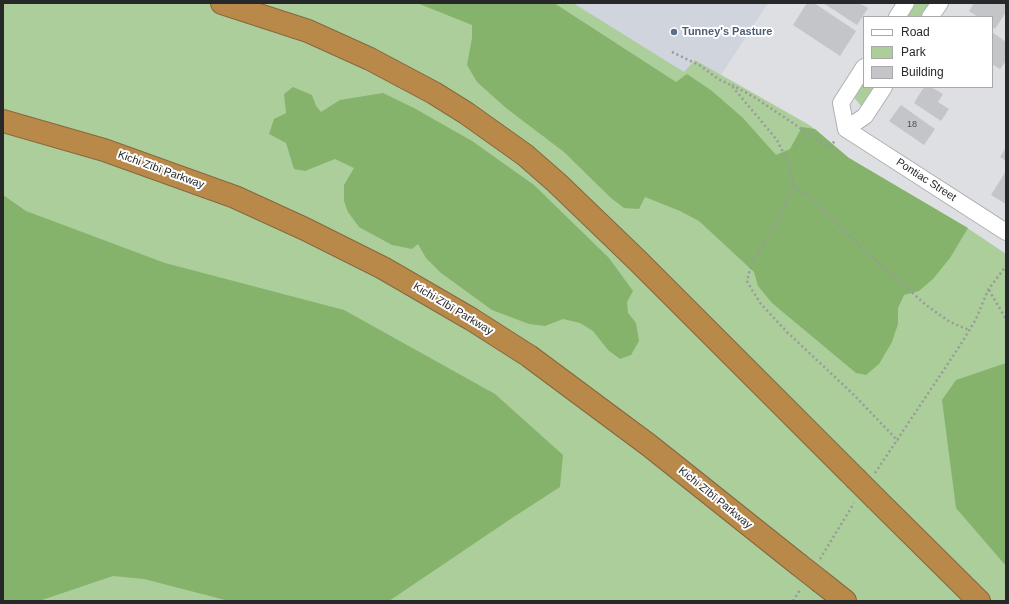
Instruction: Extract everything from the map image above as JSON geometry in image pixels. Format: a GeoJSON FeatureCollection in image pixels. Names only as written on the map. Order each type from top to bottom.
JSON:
{"type":"FeatureCollection","features":[{"type":"Feature","properties":{"kind":"highway"},"geometry":{"type":"LineString","coordinates":[[222,3],[308,31],[370,59],[440,97],[525,155],[557,183],[864,478],[866,500],[980,601]]}},
{"type":"Feature","properties":{"kind":"highway","name":"Kichi Zībī Parkway"},"geometry":{"type":"LineString","coordinates":[[3,121],[104,150],[235,197],[318,235],[390,272],[471,319],[529,356],[645,442],[809,574],[845,601]]}},
{"type":"Feature","properties":{"kind":"street"},"geometry":{"type":"LineString","coordinates":[[898,16],[906,3]]}},
{"type":"Feature","properties":{"kind":"street"},"geometry":{"type":"LineString","coordinates":[[931,16],[940,3]]}},
{"type":"Feature","properties":{"kind":"street"},"geometry":{"type":"LineString","coordinates":[[863,69],[841,103],[846,129],[865,116],[883,88]]}},
{"type":"Feature","properties":{"kind":"street","name":"Pontiac Street"},"geometry":{"type":"LineString","coordinates":[[846,129],[1006,232]]}},
{"type":"Feature","properties":{"kind":"path"},"geometry":{"type":"LineString","coordinates":[[672,52],[701,66],[718,79],[754,97],[827,146],[830,146],[846,129]]}},
{"type":"Feature","properties":{"kind":"path"},"geometry":{"type":"LineString","coordinates":[[731,85],[784,152],[792,176],[793,186],[783,211],[751,265],[747,281],[761,304],[787,332],[854,395],[898,441]]}},
{"type":"Feature","properties":{"kind":"path"},"geometry":{"type":"LineString","coordinates":[[793,186],[812,199],[856,243],[926,305],[950,322],[969,330]]}},
{"type":"Feature","properties":{"kind":"path"},"geometry":{"type":"LineString","coordinates":[[864,478],[898,441],[969,330],[988,290],[1006,266]]}},
{"type":"Feature","properties":{"kind":"path"},"geometry":{"type":"LineString","coordinates":[[988,290],[1006,319]]}},
{"type":"Feature","properties":{"kind":"path"},"geometry":{"type":"LineString","coordinates":[[793,601],[809,574],[866,500]]}},
{"type":"Feature","properties":{"kind":"shaded area","name":"Tunney's Pasture"},"geometry":{"type":"Polygon","coordinates":[[[554,3],[768,3],[721,75],[695,60],[676,82],[554,3]]]}},
{"type":"Feature","properties":{"kind":"green space"},"geometry":{"type":"Polygon","coordinates":[[[3,3],[573,3],[684,72],[695,60],[811,126],[830,146],[969,229],[1006,254],[1006,601],[3,601],[3,3]]]}},
{"type":"Feature","properties":{"kind":"green space"},"geometry":{"type":"Polygon","coordinates":[[[417,3],[554,3],[676,82],[687,74],[712,91],[743,118],[776,155],[790,149],[802,127],[815,129],[849,158],[968,228],[950,258],[933,279],[919,291],[904,295],[898,308],[898,324],[892,342],[879,364],[866,375],[856,373],[772,303],[758,286],[754,272],[699,221],[680,211],[645,197],[639,209],[624,208],[611,198],[564,152],[506,108],[477,82],[467,65],[472,38],[472,25],[417,3]]]}},
{"type":"Feature","properties":{"kind":"green space"},"geometry":{"type":"Polygon","coordinates":[[[913,3],[932,3],[924,16],[905,16],[913,3]]]}},
{"type":"Feature","properties":{"kind":"green space"},"geometry":{"type":"Polygon","coordinates":[[[863,80],[863,88],[876,88],[866,103],[861,106],[853,96],[863,80]]]}},
{"type":"Feature","properties":{"kind":"green space"},"geometry":{"type":"Polygon","coordinates":[[[293,87],[312,95],[316,106],[321,112],[340,100],[383,93],[414,108],[472,141],[534,185],[609,258],[633,291],[627,302],[628,313],[636,323],[639,341],[631,355],[620,359],[608,350],[593,331],[580,323],[563,319],[545,326],[529,324],[492,310],[441,273],[426,258],[418,244],[412,249],[392,245],[359,227],[348,212],[344,201],[344,185],[354,168],[335,159],[305,171],[294,169],[286,143],[269,134],[274,119],[286,113],[284,94],[293,87]]]}},
{"type":"Feature","properties":{"kind":"green space"},"geometry":{"type":"Polygon","coordinates":[[[3,195],[26,211],[165,263],[344,310],[495,394],[563,455],[560,487],[389,601],[229,601],[144,579],[113,576],[39,601],[3,601],[3,195]]]}},
{"type":"Feature","properties":{"kind":"green space"},"geometry":{"type":"Polygon","coordinates":[[[1006,363],[1006,566],[956,508],[942,400],[956,380],[1006,363]]]}},
{"type":"Feature","properties":{"kind":"building"},"geometry":{"type":"Polygon","coordinates":[[[807,3],[814,3],[856,31],[840,56],[793,25],[807,3]]]}},
{"type":"Feature","properties":{"kind":"building"},"geometry":{"type":"Polygon","coordinates":[[[823,3],[859,3],[868,8],[857,25],[823,3]]]}},
{"type":"Feature","properties":{"kind":"building"},"geometry":{"type":"Polygon","coordinates":[[[974,3],[1006,3],[1006,12],[995,29],[993,28],[993,16],[976,16],[969,11],[974,3]]]}},
{"type":"Feature","properties":{"kind":"building"},"geometry":{"type":"Polygon","coordinates":[[[993,33],[1006,42],[1006,61],[1000,69],[993,65],[993,33]]]}},
{"type":"Feature","properties":{"kind":"building"},"geometry":{"type":"Polygon","coordinates":[[[923,88],[933,88],[943,94],[938,102],[949,109],[941,121],[914,103],[923,88]]]}},
{"type":"Feature","properties":{"kind":"building"},"geometry":{"type":"Polygon","coordinates":[[[901,105],[935,129],[924,145],[889,121],[901,105]]]}},
{"type":"Feature","properties":{"kind":"building"},"geometry":{"type":"Polygon","coordinates":[[[1006,147],[1006,161],[1000,157],[1006,147]]]}},
{"type":"Feature","properties":{"kind":"building"},"geometry":{"type":"Polygon","coordinates":[[[1006,171],[1006,204],[991,195],[1006,171]]]}},
{"type":"Feature","properties":{"kind":"place","name":"Tunney's Pasture"},"geometry":{"type":"Point","coordinates":[674,32]}}]}
